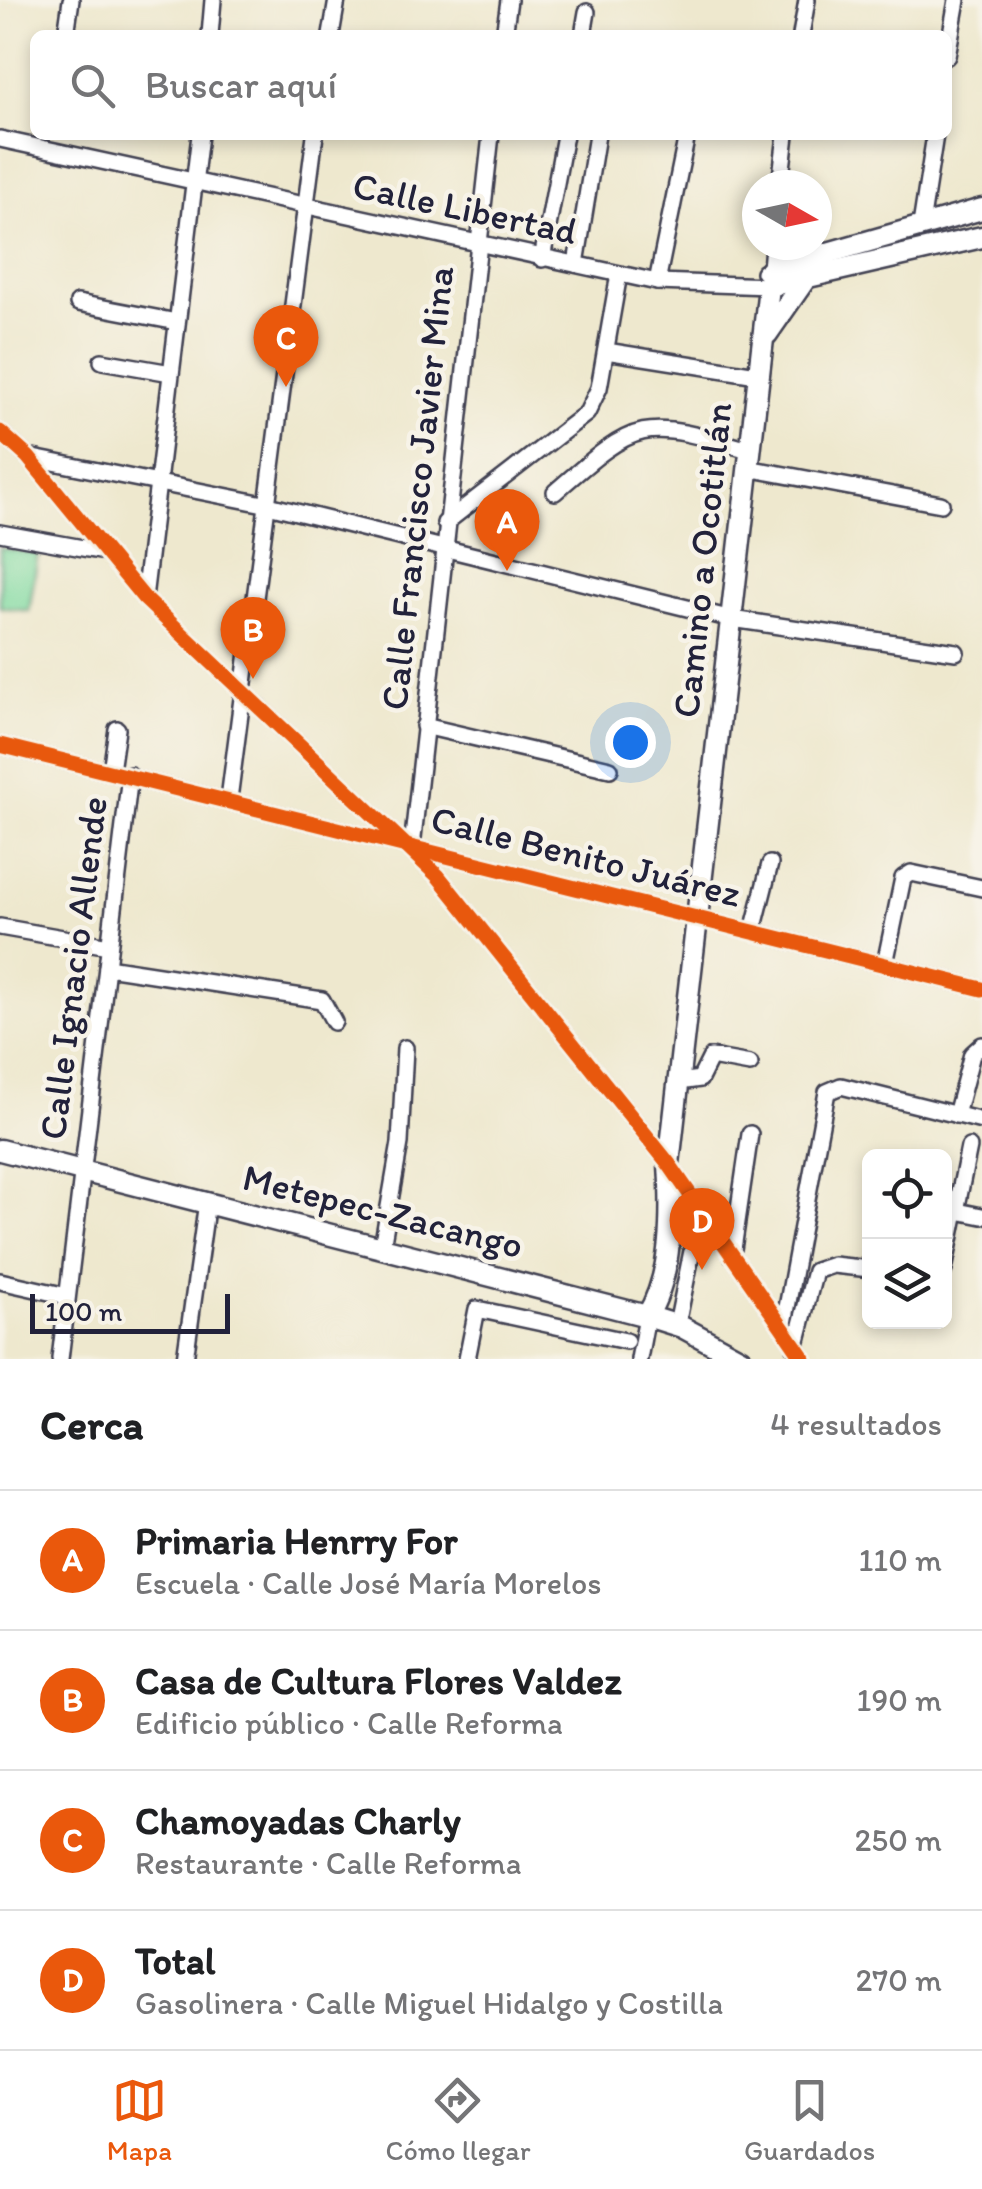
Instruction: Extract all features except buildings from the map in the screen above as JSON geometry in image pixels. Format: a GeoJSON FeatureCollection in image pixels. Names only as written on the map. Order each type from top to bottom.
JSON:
{"type":"FeatureCollection","features":[{"type":"Feature","properties":{"kind":"main road"},"geometry":{"type":"LineString","coordinates":[[770,278],[982,208]]}},
{"type":"Feature","properties":{"kind":"main road"},"geometry":{"type":"LineString","coordinates":[[770,278],[806,278],[982,237]]}},
{"type":"Feature","properties":{"kind":"main road","name":"Camino a Ocotitlán"},"geometry":{"type":"LineString","coordinates":[[647,1316],[660,1290],[672,1202],[669,1164],[770,278]]}},
{"type":"Feature","properties":{"kind":"main road"},"geometry":{"type":"LineString","coordinates":[[761,344],[806,278]]}},
{"type":"Feature","properties":{"kind":"main road","name":"Metepec-Zacango"},"geometry":{"type":"LineString","coordinates":[[0,1150],[647,1316],[676,1325],[741,1359]]}},
{"type":"Feature","properties":{"kind":"street"},"geometry":{"type":"LineString","coordinates":[[67,30],[71,0]]}},
{"type":"Feature","properties":{"kind":"street"},"geometry":{"type":"LineString","coordinates":[[210,30],[213,0]]}},
{"type":"Feature","properties":{"kind":"street"},"geometry":{"type":"LineString","coordinates":[[332,30],[337,0]]}},
{"type":"Feature","properties":{"kind":"street"},"geometry":{"type":"LineString","coordinates":[[505,30],[509,0]]}},
{"type":"Feature","properties":{"kind":"street"},"geometry":{"type":"LineString","coordinates":[[802,30],[807,0]]}},
{"type":"Feature","properties":{"kind":"street"},"geometry":{"type":"LineString","coordinates":[[951,30],[956,0]]}},
{"type":"Feature","properties":{"kind":"street"},"geometry":{"type":"LineString","coordinates":[[584,30],[587,12]]}},
{"type":"Feature","properties":{"kind":"street","name":"Calle Libertad"},"geometry":{"type":"LineString","coordinates":[[0,138],[50,142],[302,208],[657,282],[743,284],[770,278]]}},
{"type":"Feature","properties":{"kind":"street"},"geometry":{"type":"LineString","coordinates":[[144,598],[200,140]]}},
{"type":"Feature","properties":{"kind":"street"},"geometry":{"type":"LineString","coordinates":[[229,799],[313,140]]}},
{"type":"Feature","properties":{"kind":"street","name":"Calle Francisco Javier Mina"},"geometry":{"type":"LineString","coordinates":[[412,848],[490,140]]}},
{"type":"Feature","properties":{"kind":"street"},"geometry":{"type":"LineString","coordinates":[[542,259],[563,140]]}},
{"type":"Feature","properties":{"kind":"street"},"geometry":{"type":"LineString","coordinates":[[576,264],[597,140]]}},
{"type":"Feature","properties":{"kind":"street"},"geometry":{"type":"LineString","coordinates":[[657,282],[686,140]]}},
{"type":"Feature","properties":{"kind":"street"},"geometry":{"type":"LineString","coordinates":[[782,170],[785,140]]}},
{"type":"Feature","properties":{"kind":"street"},"geometry":{"type":"LineString","coordinates":[[921,225],[934,140]]}},
{"type":"Feature","properties":{"kind":"street"},"geometry":{"type":"LineString","coordinates":[[770,278],[772,260]]}},
{"type":"Feature","properties":{"kind":"street"},"geometry":{"type":"LineString","coordinates":[[445,523],[586,413],[599,388],[619,274]]}},
{"type":"Feature","properties":{"kind":"street"},"geometry":{"type":"LineString","coordinates":[[78,303],[177,322]]}},
{"type":"Feature","properties":{"kind":"street"},"geometry":{"type":"LineString","coordinates":[[606,351],[757,376]]}},
{"type":"Feature","properties":{"kind":"street"},"geometry":{"type":"LineString","coordinates":[[102,361],[170,373]]}},
{"type":"Feature","properties":{"kind":"street"},"geometry":{"type":"LineString","coordinates":[[555,492],[631,432],[664,430],[748,459],[941,504]]}},
{"type":"Feature","properties":{"kind":"street"},"geometry":{"type":"LineString","coordinates":[[0,432],[28,457],[144,598],[412,848],[669,1164],[799,1354]]}},
{"type":"Feature","properties":{"kind":"street"},"geometry":{"type":"LineString","coordinates":[[28,457],[264,504],[732,620],[956,652]]}},
{"type":"Feature","properties":{"kind":"street"},"geometry":{"type":"LineString","coordinates":[[0,533],[105,552]]}},
{"type":"Feature","properties":{"kind":"street"},"geometry":{"type":"LineString","coordinates":[[424,726],[610,768]]}},
{"type":"Feature","properties":{"kind":"street"},"geometry":{"type":"LineString","coordinates":[[111,771],[118,729]]}},
{"type":"Feature","properties":{"kind":"street","name":"Calle Benito Juárez"},"geometry":{"type":"LineString","coordinates":[[0,745],[982,989]]}},
{"type":"Feature","properties":{"kind":"street","name":"Calle Ignacio Allende"},"geometry":{"type":"LineString","coordinates":[[60,1359],[130,776]]}},
{"type":"Feature","properties":{"kind":"street"},"geometry":{"type":"LineString","coordinates":[[754,931],[770,864]]}},
{"type":"Feature","properties":{"kind":"street"},"geometry":{"type":"LineString","coordinates":[[886,964],[903,878],[912,874],[982,888]]}},
{"type":"Feature","properties":{"kind":"street"},"geometry":{"type":"LineString","coordinates":[[0,927],[109,946]]}},
{"type":"Feature","properties":{"kind":"street"},"geometry":{"type":"LineString","coordinates":[[107,967],[322,1000],[334,1022]]}},
{"type":"Feature","properties":{"kind":"street"},"geometry":{"type":"LineString","coordinates":[[956,1116],[972,1054],[982,1045]]}},
{"type":"Feature","properties":{"kind":"street"},"geometry":{"type":"LineString","coordinates":[[382,1247],[400,1143],[405,1048]]}},
{"type":"Feature","properties":{"kind":"street"},"geometry":{"type":"LineString","coordinates":[[679,1082],[700,1079],[711,1057],[750,1064]]}},
{"type":"Feature","properties":{"kind":"street"},"geometry":{"type":"LineString","coordinates":[[782,1330],[827,1092],[840,1086],[982,1121]]}},
{"type":"Feature","properties":{"kind":"street"},"geometry":{"type":"LineString","coordinates":[[732,1256],[750,1134]]}},
{"type":"Feature","properties":{"kind":"street"},"geometry":{"type":"LineString","coordinates":[[951,1239],[969,1147]]}},
{"type":"Feature","properties":{"kind":"street"},"geometry":{"type":"LineString","coordinates":[[185,1359],[207,1202]]}},
{"type":"Feature","properties":{"kind":"street"},"geometry":{"type":"LineString","coordinates":[[957,1211],[982,1216]]}},
{"type":"Feature","properties":{"kind":"street"},"geometry":{"type":"LineString","coordinates":[[676,1325],[693,1246],[711,1224]]}},
{"type":"Feature","properties":{"kind":"street"},"geometry":{"type":"LineString","coordinates":[[666,1247],[693,1246]]}},
{"type":"Feature","properties":{"kind":"street"},"geometry":{"type":"LineString","coordinates":[[799,1354],[814,1271],[833,1264],[862,1268]]}},
{"type":"Feature","properties":{"kind":"street"},"geometry":{"type":"LineString","coordinates":[[0,1281],[67,1296]]}},
{"type":"Feature","properties":{"kind":"street"},"geometry":{"type":"LineString","coordinates":[[511,1314],[517,1282]]}},
{"type":"Feature","properties":{"kind":"street"},"geometry":{"type":"LineString","coordinates":[[552,1323],[557,1292]]}},
{"type":"Feature","properties":{"kind":"street"},"geometry":{"type":"LineString","coordinates":[[590,1332],[595,1302]]}},
{"type":"Feature","properties":{"kind":"street"},"geometry":{"type":"LineString","coordinates":[[467,1359],[475,1310],[511,1314],[626,1341]]}},
{"type":"Feature","properties":{"kind":"street"},"geometry":{"type":"LineString","coordinates":[[639,1359],[647,1316]]}},
{"type":"Feature","properties":{"kind":"green space"},"geometry":{"type":"Polygon","coordinates":[[[0,548],[38,554],[29,611],[0,607],[0,548]]]}},
{"type":"Feature","properties":{"kind":"waterway"},"geometry":{"type":"LineString","coordinates":[[649,1359],[654,1326]]}},
{"type":"Feature","properties":{"kind":"cycle path"},"geometry":{"type":"LineString","coordinates":[[0,432],[28,457],[144,598],[438,876],[669,1164],[804,1359]]}},
{"type":"Feature","properties":{"kind":"cycle path"},"geometry":{"type":"LineString","coordinates":[[0,745],[982,989]]}},
{"type":"Feature","properties":{"kind":"place","name":"Chamoyadas Charly"},"geometry":{"type":"Point","coordinates":[286,387]}},
{"type":"Feature","properties":{"kind":"place","name":"Primaria Henrry For"},"geometry":{"type":"Point","coordinates":[507,571]}},
{"type":"Feature","properties":{"kind":"place","name":"Casa de Cultura Flores Valdez"},"geometry":{"type":"Point","coordinates":[253,679]}},
{"type":"Feature","properties":{"kind":"place","name":"Total"},"geometry":{"type":"Point","coordinates":[702,1270]}}]}
